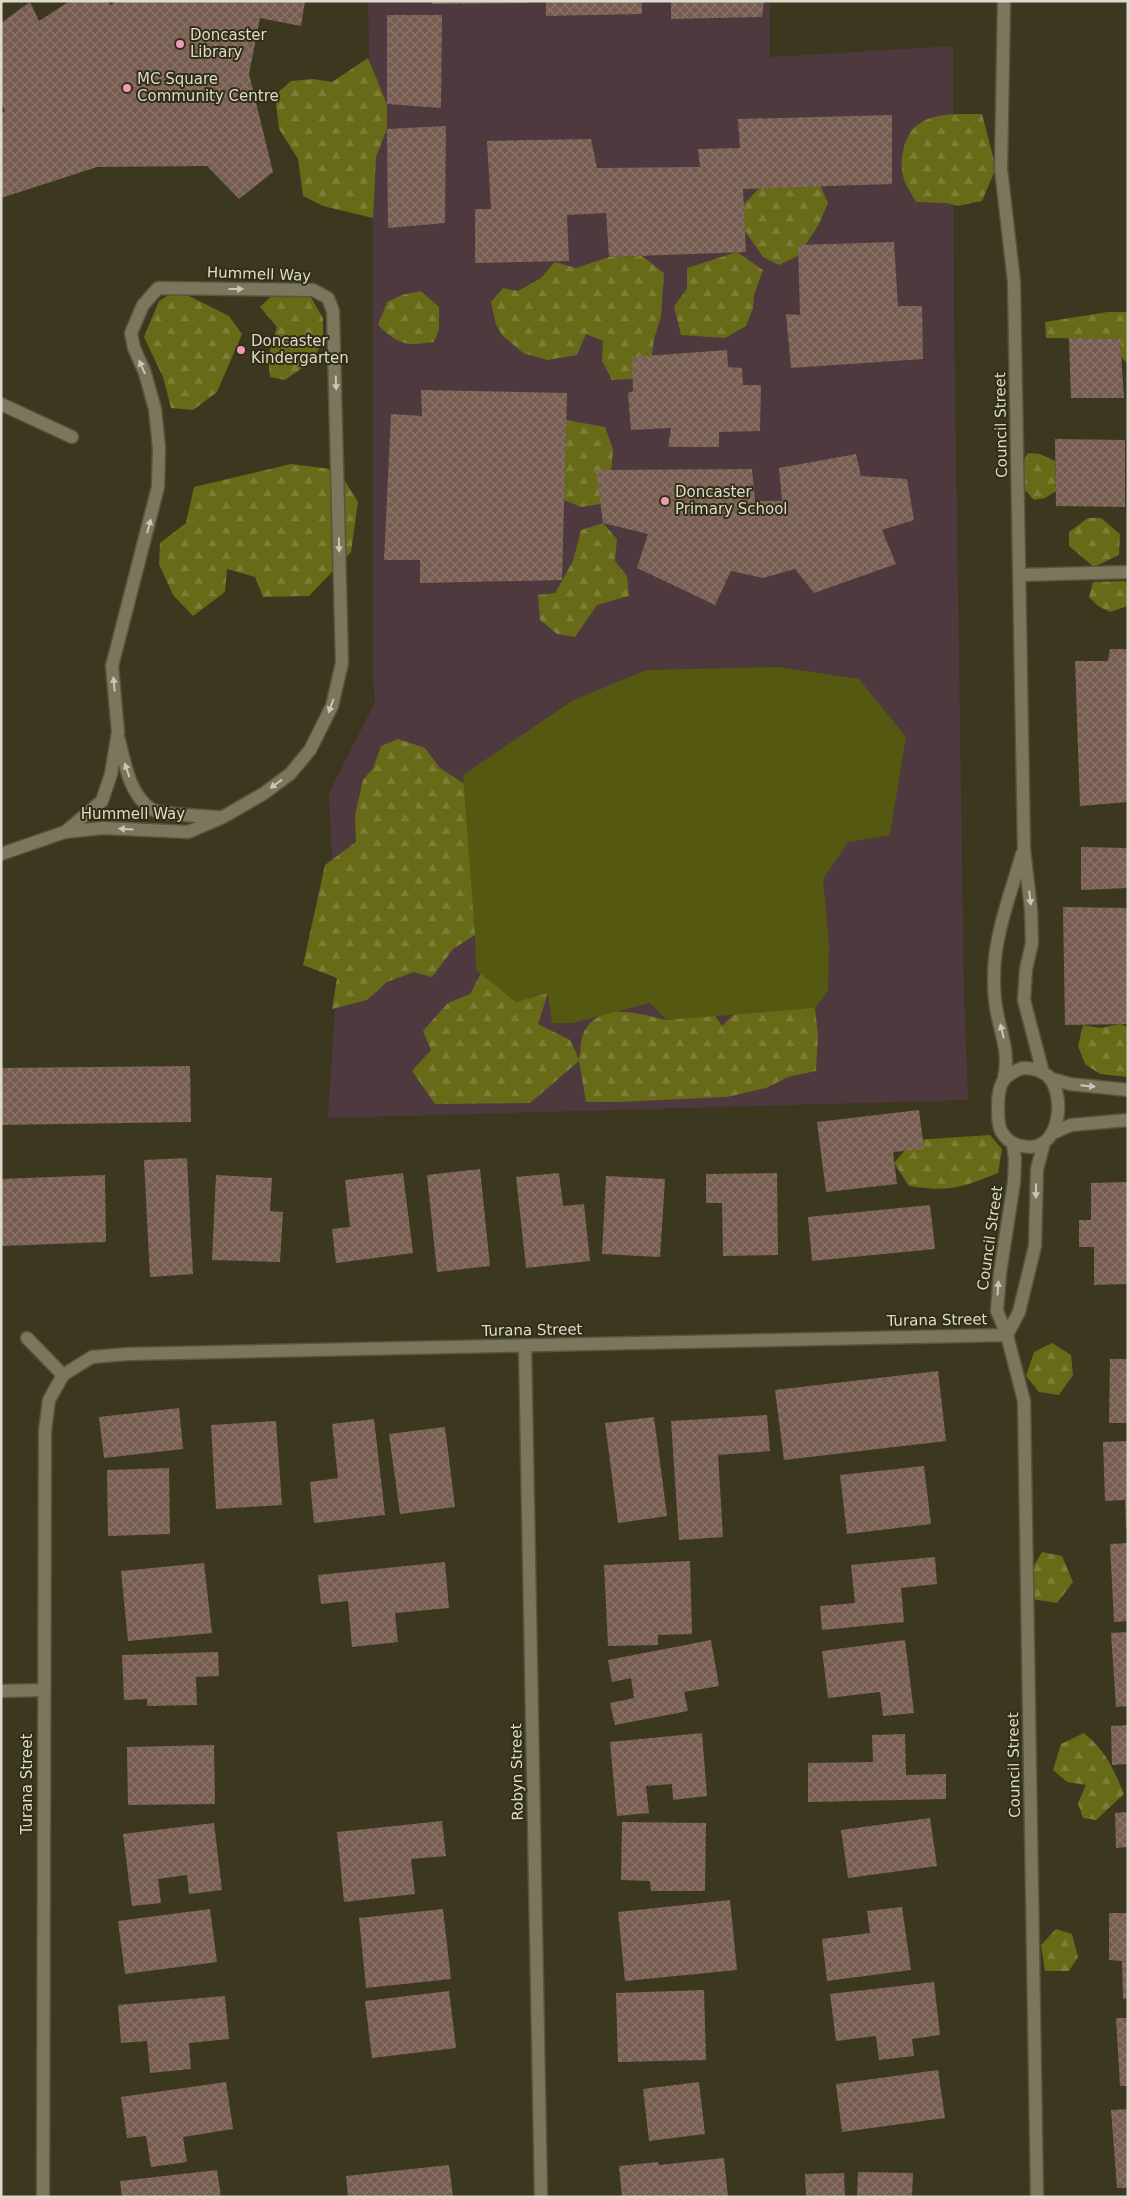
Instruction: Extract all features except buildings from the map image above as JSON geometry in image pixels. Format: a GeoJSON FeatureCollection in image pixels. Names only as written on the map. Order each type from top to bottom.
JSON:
{"type":"FeatureCollection","features":[{"type":"Feature","properties":{"kind":"street","name":"Council Street"},"geometry":{"type":"LineString","coordinates":[[1004,1],[1001,169],[1014,282],[1024,850],[1032,910],[1032,934],[1026,969],[1024,1000],[1046,1075]]}},
{"type":"Feature","properties":{"kind":"street","name":"Hummell Way"},"geometry":{"type":"LineString","coordinates":[[1,854],[65,832],[104,828],[188,832],[223,817],[263,794],[290,774],[314,744],[332,706],[340,674],[341,630],[334,311],[328,298],[313,290],[158,288],[143,305],[136,318],[130,333],[156,409],[159,448],[158,487],[112,666],[118,732],[111,774],[102,801],[65,832]]}},
{"type":"Feature","properties":{"kind":"street"},"geometry":{"type":"LineString","coordinates":[[1,404],[72,437]]}},
{"type":"Feature","properties":{"kind":"street"},"geometry":{"type":"LineString","coordinates":[[1020,575],[1128,572]]}},
{"type":"Feature","properties":{"kind":"street"},"geometry":{"type":"LineString","coordinates":[[118,732],[126,769],[136,793],[152,809],[192,816],[223,817]]}},
{"type":"Feature","properties":{"kind":"street","name":"Council Street"},"geometry":{"type":"LineString","coordinates":[[1004,1078],[1008,1064],[996,1007],[994,975],[998,942],[1024,850]]}},
{"type":"Feature","properties":{"kind":"street"},"geometry":{"type":"LineString","coordinates":[[1044,1143],[1029,1148],[1013,1144],[1000,1129],[998,1090],[1004,1078],[1013,1071],[1023,1068],[1034,1068],[1046,1075],[1070,1084],[1128,1090]]}},
{"type":"Feature","properties":{"kind":"street"},"geometry":{"type":"LineString","coordinates":[[1007,1334],[1019,1312],[1035,1246],[1037,1169],[1044,1143],[1053,1133],[1057,1124],[1055,1087],[1046,1075]]}},
{"type":"Feature","properties":{"kind":"street"},"geometry":{"type":"LineString","coordinates":[[1053,1133],[1070,1125],[1128,1120]]}},
{"type":"Feature","properties":{"kind":"street","name":"Council Street"},"geometry":{"type":"LineString","coordinates":[[1013,1144],[1015,1159],[1014,1182],[1000,1273],[997,1311],[1007,1334],[1024,1402],[1037,2197]]}},
{"type":"Feature","properties":{"kind":"street","name":"Turana Street"},"geometry":{"type":"LineString","coordinates":[[43,2197],[45,1431],[48,1400],[63,1375],[92,1357],[128,1354],[1007,1334]]}},
{"type":"Feature","properties":{"kind":"street"},"geometry":{"type":"LineString","coordinates":[[27,1338],[63,1375]]}},
{"type":"Feature","properties":{"kind":"street","name":"Robyn Street"},"geometry":{"type":"LineString","coordinates":[[525,1346],[541,2197]]}},
{"type":"Feature","properties":{"kind":"street"},"geometry":{"type":"LineString","coordinates":[[1,1691],[44,1690]]}},
{"type":"Feature","properties":{"kind":"shaded area","name":"Doncaster Primary School"},"geometry":{"type":"Polygon","coordinates":[[[368,1],[770,1],[770,57],[953,46],[954,322],[964,996],[968,1100],[328,1118],[337,978],[329,793],[375,702],[373,680],[373,218],[368,1]]]}},
{"type":"Feature","properties":{"kind":"shaded area"},"geometry":{"type":"Polygon","coordinates":[[[779,667],[859,679],[906,737],[890,835],[848,842],[823,879],[829,944],[828,991],[815,1008],[667,1020],[650,1003],[572,1023],[552,1023],[548,993],[516,1002],[476,970],[463,775],[572,701],[646,670],[779,667]]]}},
{"type":"Feature","properties":{"kind":"green space"},"geometry":{"type":"Polygon","coordinates":[[[368,58],[387,104],[387,129],[376,157],[373,218],[323,206],[303,196],[298,159],[279,129],[275,95],[291,81],[313,79],[332,82],[368,58]]]}},
{"type":"Feature","properties":{"kind":"green space"},"geometry":{"type":"Polygon","coordinates":[[[957,114],[982,114],[996,168],[982,201],[957,206],[947,203],[916,202],[902,172],[903,151],[907,138],[914,128],[923,121],[933,117],[957,114]]]}},
{"type":"Feature","properties":{"kind":"green space"},"geometry":{"type":"Polygon","coordinates":[[[817,178],[828,203],[818,226],[798,256],[779,265],[763,257],[745,231],[743,205],[768,179],[817,178]]]}},
{"type":"Feature","properties":{"kind":"green space"},"geometry":{"type":"Polygon","coordinates":[[[737,252],[763,270],[746,326],[725,338],[681,335],[674,306],[687,289],[687,268],[737,252]]]}},
{"type":"Feature","properties":{"kind":"green space"},"geometry":{"type":"Polygon","coordinates":[[[642,256],[664,273],[661,317],[654,339],[650,371],[632,379],[612,380],[602,361],[603,341],[586,334],[577,355],[547,360],[523,353],[503,336],[496,325],[491,302],[503,288],[518,291],[541,278],[555,262],[576,268],[609,257],[642,256]]]}},
{"type":"Feature","properties":{"kind":"green space"},"geometry":{"type":"Polygon","coordinates":[[[282,286],[309,294],[323,318],[323,341],[312,361],[285,380],[270,377],[268,357],[277,327],[260,307],[282,286]]]}},
{"type":"Feature","properties":{"kind":"green space"},"geometry":{"type":"Polygon","coordinates":[[[177,290],[229,316],[242,334],[217,392],[193,410],[171,408],[163,377],[144,337],[159,301],[177,290]]]}},
{"type":"Feature","properties":{"kind":"green space"},"geometry":{"type":"Polygon","coordinates":[[[421,291],[439,307],[439,329],[434,342],[409,344],[391,337],[378,325],[387,302],[402,295],[421,291]]]}},
{"type":"Feature","properties":{"kind":"green space"},"geometry":{"type":"Polygon","coordinates":[[[1108,312],[1128,312],[1128,364],[1121,357],[1120,339],[1046,338],[1045,322],[1108,312]]]}},
{"type":"Feature","properties":{"kind":"green space"},"geometry":{"type":"Polygon","coordinates":[[[566,420],[605,427],[613,449],[610,485],[600,504],[581,507],[564,500],[560,460],[561,440],[566,420]]]}},
{"type":"Feature","properties":{"kind":"green space"},"geometry":{"type":"Polygon","coordinates":[[[1028,453],[1040,454],[1055,461],[1056,491],[1045,498],[1034,500],[1020,483],[1019,474],[1028,453]]]}},
{"type":"Feature","properties":{"kind":"green space"},"geometry":{"type":"Polygon","coordinates":[[[291,464],[338,470],[358,502],[351,552],[309,596],[263,597],[255,577],[227,569],[225,592],[193,616],[173,595],[159,564],[160,543],[186,523],[194,487],[291,464]]]}},
{"type":"Feature","properties":{"kind":"green space"},"geometry":{"type":"Polygon","coordinates":[[[1088,518],[1101,518],[1120,534],[1119,555],[1094,567],[1069,546],[1069,532],[1088,518]]]}},
{"type":"Feature","properties":{"kind":"green space"},"geometry":{"type":"Polygon","coordinates":[[[603,523],[617,539],[615,561],[627,576],[629,596],[597,605],[575,637],[557,634],[540,620],[538,595],[555,593],[573,561],[581,530],[603,523]]]}},
{"type":"Feature","properties":{"kind":"green space"},"geometry":{"type":"Polygon","coordinates":[[[1124,581],[1128,583],[1128,606],[1110,612],[1098,606],[1089,597],[1093,582],[1124,581]]]}},
{"type":"Feature","properties":{"kind":"green space"},"geometry":{"type":"Polygon","coordinates":[[[398,739],[425,748],[440,768],[468,786],[490,877],[475,935],[453,949],[432,977],[414,972],[387,982],[367,1000],[332,1009],[337,978],[303,965],[325,865],[356,842],[355,815],[363,780],[373,768],[381,746],[398,739]]]}},
{"type":"Feature","properties":{"kind":"green space"},"geometry":{"type":"Polygon","coordinates":[[[486,964],[548,993],[538,1024],[570,1040],[579,1059],[584,1032],[591,1022],[600,1016],[610,1013],[633,1013],[666,1020],[703,997],[722,1026],[745,1004],[793,1000],[815,1008],[818,1035],[816,1071],[788,1077],[766,1088],[727,1097],[586,1102],[579,1061],[530,1103],[435,1104],[412,1071],[431,1050],[423,1031],[448,1003],[470,994],[486,964]]]}},
{"type":"Feature","properties":{"kind":"green space"},"geometry":{"type":"Polygon","coordinates":[[[1120,1024],[1128,1027],[1128,1077],[1100,1074],[1085,1064],[1078,1046],[1083,1025],[1100,1028],[1120,1024]]]}},
{"type":"Feature","properties":{"kind":"green space"},"geometry":{"type":"Polygon","coordinates":[[[990,1135],[1002,1149],[998,1173],[964,1185],[935,1189],[909,1186],[894,1163],[914,1140],[990,1135]]]}},
{"type":"Feature","properties":{"kind":"green space"},"geometry":{"type":"Polygon","coordinates":[[[1052,1343],[1071,1355],[1073,1375],[1059,1395],[1039,1392],[1026,1376],[1034,1352],[1052,1343]]]}},
{"type":"Feature","properties":{"kind":"green space"},"geometry":{"type":"Polygon","coordinates":[[[1042,1552],[1062,1556],[1073,1582],[1057,1603],[1032,1599],[1032,1569],[1042,1552]]]}},
{"type":"Feature","properties":{"kind":"green space"},"geometry":{"type":"Polygon","coordinates":[[[1084,1733],[1098,1746],[1108,1760],[1124,1794],[1096,1820],[1083,1818],[1078,1803],[1086,1785],[1067,1782],[1053,1770],[1061,1744],[1084,1733]]]}},
{"type":"Feature","properties":{"kind":"green space"},"geometry":{"type":"Polygon","coordinates":[[[1056,1929],[1072,1934],[1078,1957],[1069,1971],[1045,1971],[1041,1945],[1056,1929]]]}},
{"type":"Feature","properties":{"kind":"place","name":"Doncaster Library"},"geometry":{"type":"Point","coordinates":[180,44]}},
{"type":"Feature","properties":{"kind":"place","name":"MC Square Community Centre"},"geometry":{"type":"Point","coordinates":[127,88]}},
{"type":"Feature","properties":{"kind":"place","name":"Doncaster Kindergarten"},"geometry":{"type":"Point","coordinates":[241,350]}},
{"type":"Feature","properties":{"kind":"place","name":"Doncaster Primary School"},"geometry":{"type":"Point","coordinates":[665,501]}}]}
